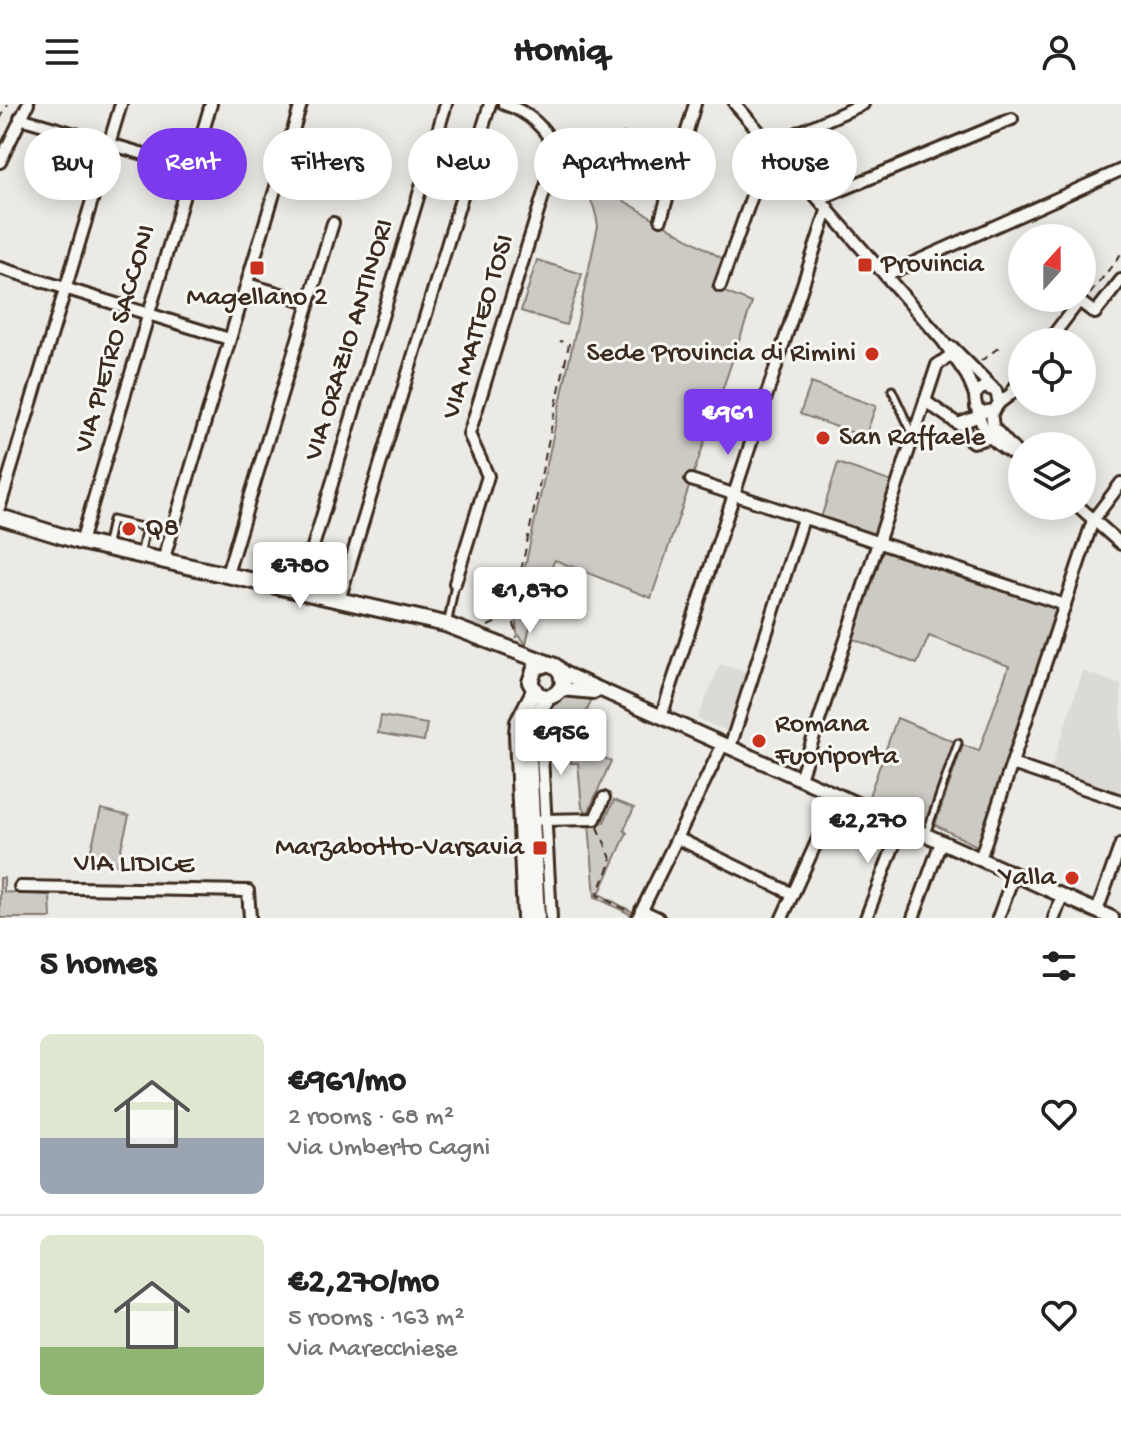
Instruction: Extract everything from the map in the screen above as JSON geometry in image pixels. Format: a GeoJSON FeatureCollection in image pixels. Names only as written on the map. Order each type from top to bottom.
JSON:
{"type":"FeatureCollection","features":[{"type":"Feature","properties":{"kind":"main road"},"geometry":{"type":"LineString","coordinates":[[0,517],[81,542],[447,625],[497,642],[561,672],[530,725],[528,737],[539,820],[537,918]]}},
{"type":"Feature","properties":{"kind":"main road"},"geometry":{"type":"LineString","coordinates":[[497,642],[532,673],[547,692]]}},
{"type":"Feature","properties":{"kind":"main road"},"geometry":{"type":"LineString","coordinates":[[532,673],[546,664]]}},
{"type":"Feature","properties":{"kind":"main road"},"geometry":{"type":"LineString","coordinates":[[525,918],[518,722],[547,692]]}},
{"type":"Feature","properties":{"kind":"street"},"geometry":{"type":"LineString","coordinates":[[0,162],[28,104]]}},
{"type":"Feature","properties":{"kind":"street"},"geometry":{"type":"LineString","coordinates":[[114,128],[121,104]]}},
{"type":"Feature","properties":{"kind":"street","name":"VIA PIETRO SACCONI"},"geometry":{"type":"LineString","coordinates":[[204,128],[211,104]]}},
{"type":"Feature","properties":{"kind":"street"},"geometry":{"type":"LineString","coordinates":[[163,561],[301,104]]}},
{"type":"Feature","properties":{"kind":"street","name":"VIA ORAZIO ANTINORI"},"geometry":{"type":"LineString","coordinates":[[300,590],[446,104]]}},
{"type":"Feature","properties":{"kind":"street"},"geometry":{"type":"LineString","coordinates":[[339,600],[490,104]]}},
{"type":"Feature","properties":{"kind":"street"},"geometry":{"type":"LineString","coordinates":[[661,219],[695,104]]}},
{"type":"Feature","properties":{"kind":"street"},"geometry":{"type":"LineString","coordinates":[[735,104],[755,128]]}},
{"type":"Feature","properties":{"kind":"street"},"geometry":{"type":"LineString","coordinates":[[809,128],[863,104]]}},
{"type":"Feature","properties":{"kind":"street","name":"VIA MATTEO TOSI"},"geometry":{"type":"LineString","coordinates":[[455,583],[488,476],[469,434],[556,154],[537,124],[511,105]]}},
{"type":"Feature","properties":{"kind":"street"},"geometry":{"type":"LineString","coordinates":[[20,118],[53,128]]}},
{"type":"Feature","properties":{"kind":"street"},"geometry":{"type":"LineString","coordinates":[[857,184],[1012,119]]}},
{"type":"Feature","properties":{"kind":"street"},"geometry":{"type":"LineString","coordinates":[[886,275],[1121,170]]}},
{"type":"Feature","properties":{"kind":"street"},"geometry":{"type":"LineString","coordinates":[[0,506],[92,200]]}},
{"type":"Feature","properties":{"kind":"street","name":"VIA PIETRO SACCONI"},"geometry":{"type":"LineString","coordinates":[[81,542],[183,200]]}},
{"type":"Feature","properties":{"kind":"street"},"geometry":{"type":"LineString","coordinates":[[720,286],[750,200]]}},
{"type":"Feature","properties":{"kind":"street"},"geometry":{"type":"LineString","coordinates":[[821,200],[943,341],[996,395]]}},
{"type":"Feature","properties":{"kind":"street"},"geometry":{"type":"LineString","coordinates":[[661,717],[828,208]]}},
{"type":"Feature","properties":{"kind":"street"},"geometry":{"type":"LineString","coordinates":[[227,574],[333,223]]}},
{"type":"Feature","properties":{"kind":"street"},"geometry":{"type":"LineString","coordinates":[[0,268],[229,339]]}},
{"type":"Feature","properties":{"kind":"street"},"geometry":{"type":"LineString","coordinates":[[1096,312],[1121,280]]}},
{"type":"Feature","properties":{"kind":"street"},"geometry":{"type":"LineString","coordinates":[[247,284],[308,302]]}},
{"type":"Feature","properties":{"kind":"street"},"geometry":{"type":"LineString","coordinates":[[1059,328],[1071,312]]}},
{"type":"Feature","properties":{"kind":"street"},"geometry":{"type":"LineString","coordinates":[[943,341],[967,376],[989,438],[1008,451]]}},
{"type":"Feature","properties":{"kind":"street"},"geometry":{"type":"LineString","coordinates":[[800,778],[937,365],[951,355]]}},
{"type":"Feature","properties":{"kind":"street"},"geometry":{"type":"LineString","coordinates":[[989,438],[973,442],[966,437],[965,425],[984,387],[996,395],[1008,394]]}},
{"type":"Feature","properties":{"kind":"street"},"geometry":{"type":"LineString","coordinates":[[996,395],[991,423],[1008,446]]}},
{"type":"Feature","properties":{"kind":"street"},"geometry":{"type":"LineString","coordinates":[[925,401],[942,416],[965,425]]}},
{"type":"Feature","properties":{"kind":"street"},"geometry":{"type":"LineString","coordinates":[[976,406],[991,412]]}},
{"type":"Feature","properties":{"kind":"street"},"geometry":{"type":"LineString","coordinates":[[691,480],[1065,605]]}},
{"type":"Feature","properties":{"kind":"street"},"geometry":{"type":"LineString","coordinates":[[1096,516],[1121,483]]}},
{"type":"Feature","properties":{"kind":"street"},"geometry":{"type":"LineString","coordinates":[[658,918],[639,915],[727,745],[803,519]]}},
{"type":"Feature","properties":{"kind":"street"},"geometry":{"type":"LineString","coordinates":[[980,859],[1093,520],[1121,544]]}},
{"type":"Feature","properties":{"kind":"street"},"geometry":{"type":"LineString","coordinates":[[561,672],[1112,918]]}},
{"type":"Feature","properties":{"kind":"street"},"geometry":{"type":"LineString","coordinates":[[547,692],[609,694]]}},
{"type":"Feature","properties":{"kind":"street"},"geometry":{"type":"LineString","coordinates":[[541,737],[539,820],[551,918]]}},
{"type":"Feature","properties":{"kind":"street"},"geometry":{"type":"LineString","coordinates":[[1012,764],[1121,801]]}},
{"type":"Feature","properties":{"kind":"street"},"geometry":{"type":"LineString","coordinates":[[782,918],[838,795]]}},
{"type":"Feature","properties":{"kind":"street"},"geometry":{"type":"LineString","coordinates":[[539,820],[595,819],[604,798]]}},
{"type":"Feature","properties":{"kind":"street"},"geometry":{"type":"LineString","coordinates":[[866,918],[902,824]]}},
{"type":"Feature","properties":{"kind":"street"},"geometry":{"type":"LineString","coordinates":[[677,838],[793,894]]}},
{"type":"Feature","properties":{"kind":"street"},"geometry":{"type":"LineString","coordinates":[[913,918],[941,842]]}},
{"type":"Feature","properties":{"kind":"street"},"geometry":{"type":"LineString","coordinates":[[1097,911],[1121,844]]}},
{"type":"Feature","properties":{"kind":"street"},"geometry":{"type":"LineString","coordinates":[[998,918],[1014,874]]}},
{"type":"Feature","properties":{"kind":"street","name":"VIA LIDICE"},"geometry":{"type":"LineString","coordinates":[[20,887],[248,891],[250,918]]}},
{"type":"Feature","properties":{"kind":"street"},"geometry":{"type":"LineString","coordinates":[[1054,918],[1062,896]]}},
{"type":"Feature","properties":{"kind":"lane"},"geometry":{"type":"LineString","coordinates":[[892,390],[914,436]]}},
{"type":"Feature","properties":{"kind":"lane"},"geometry":{"type":"LineString","coordinates":[[106,548],[112,520],[146,528],[140,556]]}},
{"type":"Feature","properties":{"kind":"lane"},"geometry":{"type":"LineString","coordinates":[[447,625],[455,583]]}},
{"type":"Feature","properties":{"kind":"lane"},"geometry":{"type":"LineString","coordinates":[[926,835],[958,743]]}},
{"type":"Feature","properties":{"kind":"path"},"geometry":{"type":"LineString","coordinates":[[0,119],[8,104]]}},
{"type":"Feature","properties":{"kind":"path"},"geometry":{"type":"LineString","coordinates":[[1096,287],[1121,254]]}},
{"type":"Feature","properties":{"kind":"path"},"geometry":{"type":"LineString","coordinates":[[484,628],[505,618],[511,608],[569,344],[560,341]]}},
{"type":"Feature","properties":{"kind":"path"},"geometry":{"type":"LineString","coordinates":[[978,365],[1002,345]]}},
{"type":"Feature","properties":{"kind":"path"},"geometry":{"type":"LineString","coordinates":[[511,608],[515,633],[521,644]]}},
{"type":"Feature","properties":{"kind":"path"},"geometry":{"type":"LineString","coordinates":[[596,822],[612,861],[597,895],[639,915]]}},
{"type":"Feature","properties":{"kind":"shaded area"},"geometry":{"type":"Polygon","coordinates":[[[590,200],[623,200],[723,259],[712,287],[752,303],[651,598],[555,560],[537,595],[526,644],[517,633],[516,609],[598,226],[590,200]]]}},
{"type":"Feature","properties":{"kind":"shaded area"},"geometry":{"type":"Polygon","coordinates":[[[537,260],[582,274],[566,325],[521,311],[537,260]]]}},
{"type":"Feature","properties":{"kind":"shaded area"},"geometry":{"type":"Polygon","coordinates":[[[811,383],[876,406],[865,437],[800,414],[811,383]]]}},
{"type":"Feature","properties":{"kind":"shaded area"},"geometry":{"type":"Polygon","coordinates":[[[838,463],[892,482],[875,536],[821,518],[838,463]]]}},
{"type":"Feature","properties":{"kind":"shaded area"},"geometry":{"type":"Polygon","coordinates":[[[882,550],[1059,606],[979,847],[935,825],[963,745],[979,751],[1009,666],[929,636],[917,664],[851,638],[882,550]]]}},
{"type":"Feature","properties":{"kind":"shaded area"},"geometry":{"type":"Polygon","coordinates":[[[720,664],[748,673],[727,731],[697,719],[720,664]]]}},
{"type":"Feature","properties":{"kind":"shaded area"},"geometry":{"type":"Polygon","coordinates":[[[1083,671],[1121,685],[1121,795],[1050,771],[1083,671]]]}},
{"type":"Feature","properties":{"kind":"shaded area"},"geometry":{"type":"Polygon","coordinates":[[[567,695],[592,699],[573,743],[611,761],[588,813],[582,807],[578,763],[571,763],[569,744],[535,729],[544,711],[567,695]]]}},
{"type":"Feature","properties":{"kind":"shaded area"},"geometry":{"type":"Polygon","coordinates":[[[381,716],[427,724],[424,741],[378,733],[381,716]]]}},
{"type":"Feature","properties":{"kind":"shaded area"},"geometry":{"type":"Polygon","coordinates":[[[897,718],[955,742],[927,822],[869,796],[897,718]]]}},
{"type":"Feature","properties":{"kind":"shaded area"},"geometry":{"type":"Polygon","coordinates":[[[614,800],[634,808],[624,830],[627,833],[599,894],[633,912],[632,915],[595,897],[589,823],[604,822],[614,800]]]}},
{"type":"Feature","properties":{"kind":"shaded area"},"geometry":{"type":"Polygon","coordinates":[[[101,809],[129,816],[117,865],[89,858],[101,809]]]}},
{"type":"Feature","properties":{"kind":"shaded area"},"geometry":{"type":"Polygon","coordinates":[[[0,878],[4,878],[4,892],[50,895],[51,918],[0,918],[0,878]]]}},
{"type":"Feature","properties":{"kind":"place","name":"Provincia"},"geometry":{"type":"Point","coordinates":[865,265]}},
{"type":"Feature","properties":{"kind":"place","name":"Magellano 2"},"geometry":{"type":"Point","coordinates":[257,268]}},
{"type":"Feature","properties":{"kind":"place","name":"Sede Provincia di Rimini"},"geometry":{"type":"Point","coordinates":[872,354]}},
{"type":"Feature","properties":{"kind":"place","name":"San Raffaele"},"geometry":{"type":"Point","coordinates":[823,438]}},
{"type":"Feature","properties":{"kind":"place","name":"Q8"},"geometry":{"type":"Point","coordinates":[129,529]}},
{"type":"Feature","properties":{"kind":"place","name":"Romana Fuoriporta"},"geometry":{"type":"Point","coordinates":[759,741]}},
{"type":"Feature","properties":{"kind":"place","name":"Marzabotto-Varsavia"},"geometry":{"type":"Point","coordinates":[540,848]}},
{"type":"Feature","properties":{"kind":"place","name":"Yalla"},"geometry":{"type":"Point","coordinates":[1072,878]}}]}
